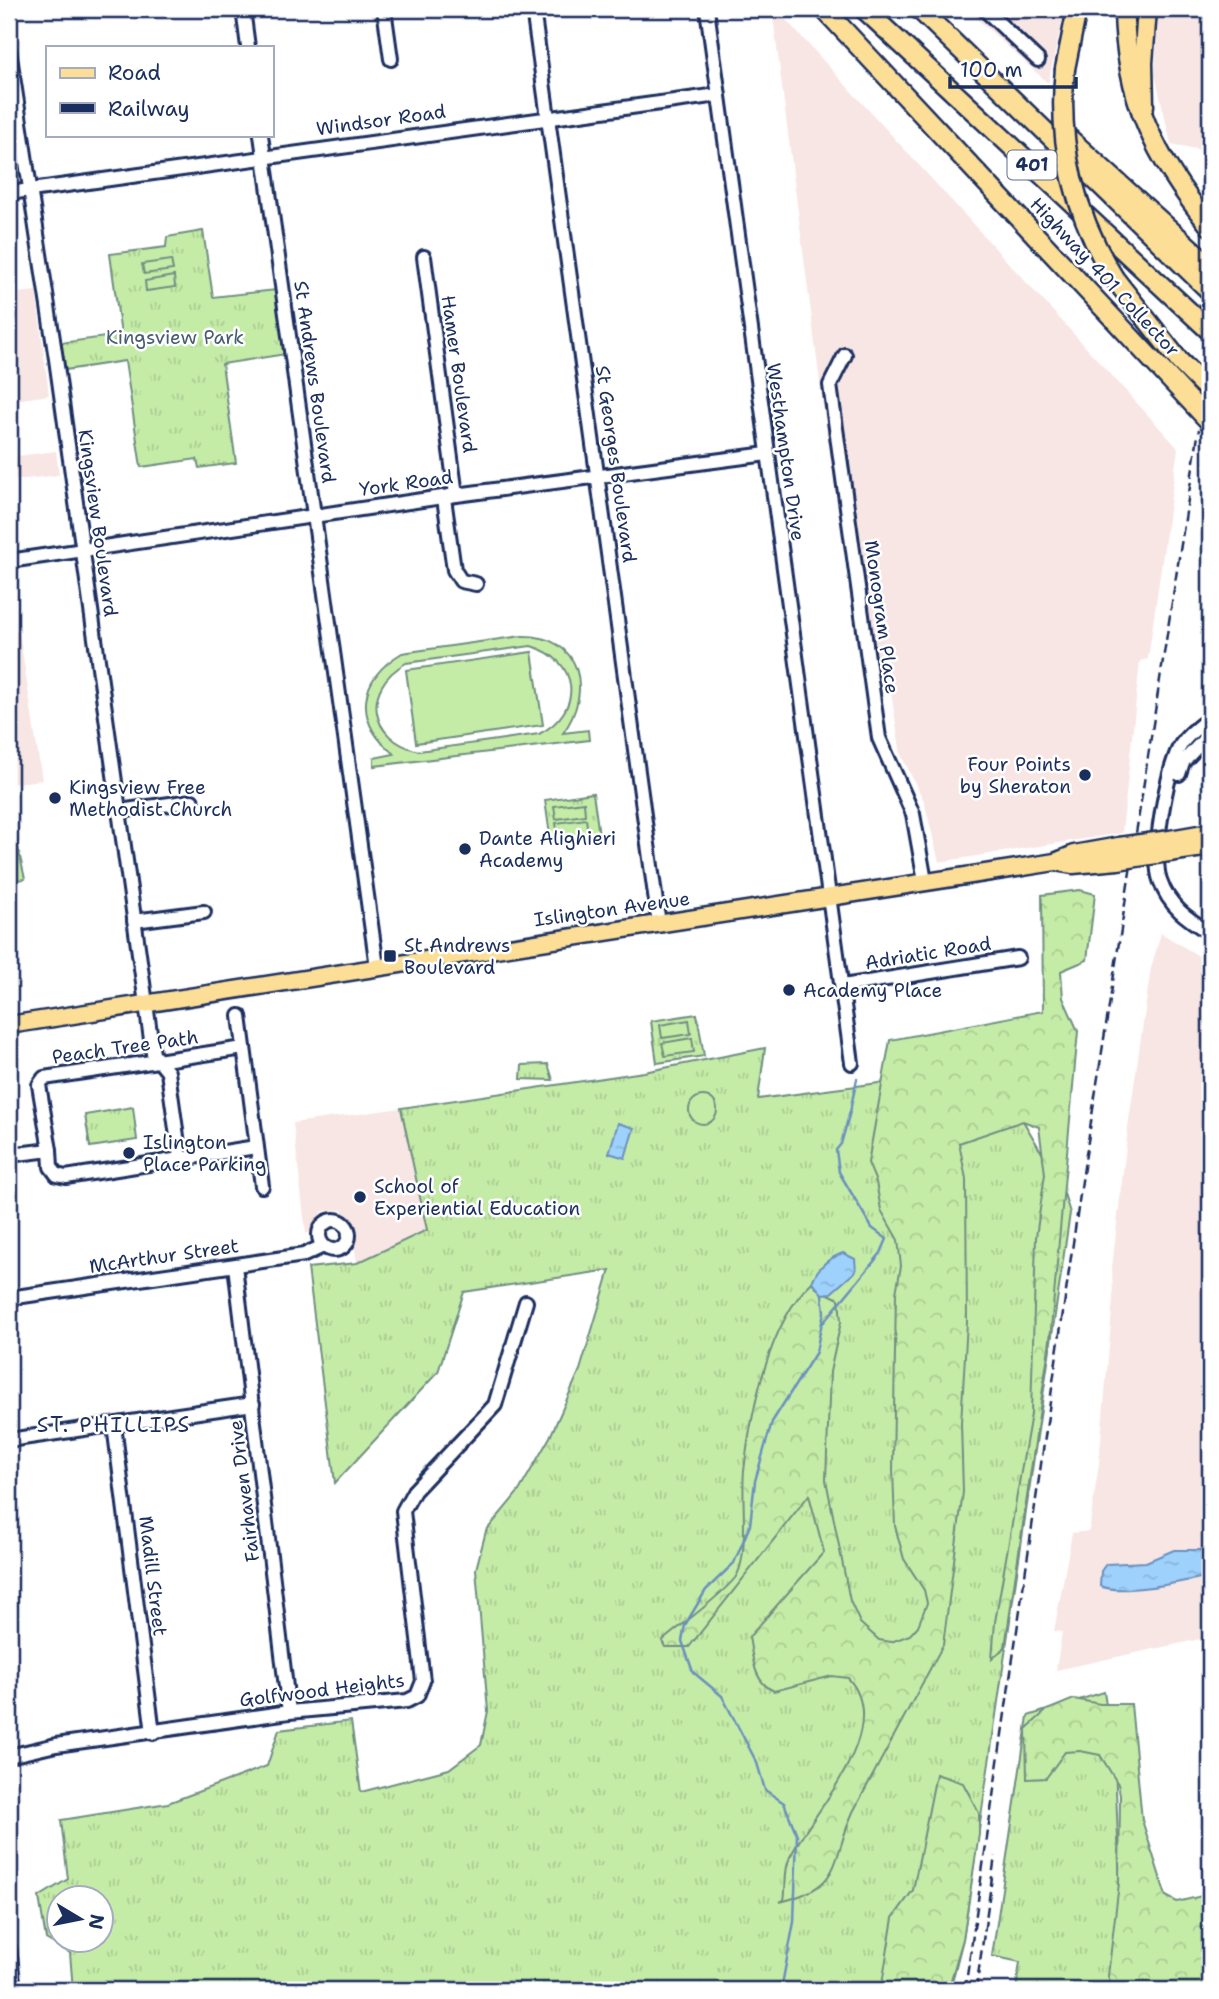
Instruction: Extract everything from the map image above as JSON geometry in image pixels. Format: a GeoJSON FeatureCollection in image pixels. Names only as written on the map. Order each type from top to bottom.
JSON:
{"type":"FeatureCollection","features":[{"type":"Feature","properties":{"kind":"highway","name":"Highway 401 Collector"},"geometry":{"type":"LineString","coordinates":[[824,9],[1210,422]]}},
{"type":"Feature","properties":{"kind":"highway","name":"401"},"geometry":{"type":"LineString","coordinates":[[864,9],[1210,331]]}},
{"type":"Feature","properties":{"kind":"highway","name":"401"},"geometry":{"type":"LineString","coordinates":[[919,9],[1210,291]]}},
{"type":"Feature","properties":{"kind":"highway"},"geometry":{"type":"LineString","coordinates":[[1077,9],[1066,69],[1063,121],[1075,194],[1084,223],[1114,278],[1148,324],[1173,350],[1210,379]]}},
{"type":"Feature","properties":{"kind":"highway"},"geometry":{"type":"LineString","coordinates":[[1124,9],[1131,79],[1143,117],[1176,184],[1210,226]]}},
{"type":"Feature","properties":{"kind":"highway"},"geometry":{"type":"LineString","coordinates":[[1143,117],[1147,9]]}},
{"type":"Feature","properties":{"kind":"highway","name":"401"},"geometry":{"type":"LineString","coordinates":[[1027,111],[1070,137],[1210,266]]}},
{"type":"Feature","properties":{"kind":"highway"},"geometry":{"type":"LineString","coordinates":[[1173,350],[1180,362],[1210,392]]}},
{"type":"Feature","properties":{"kind":"main road","name":"Islington Avenue"},"geometry":{"type":"LineString","coordinates":[[9,1026],[147,1002],[828,900],[925,881],[1055,862],[1074,854],[1118,854],[1210,832]]}},
{"type":"Feature","properties":{"kind":"main road","name":"Islington Avenue"},"geometry":{"type":"LineString","coordinates":[[1166,841],[1210,847]]}},
{"type":"Feature","properties":{"kind":"main road"},"geometry":{"type":"LineString","coordinates":[[1166,841],[1210,857]]}},
{"type":"Feature","properties":{"kind":"street"},"geometry":{"type":"LineString","coordinates":[[243,9],[248,46]]}},
{"type":"Feature","properties":{"kind":"street"},"geometry":{"type":"LineString","coordinates":[[384,9],[391,58]]}},
{"type":"Feature","properties":{"kind":"street","name":"St Georges Boulevard"},"geometry":{"type":"LineString","coordinates":[[533,9],[659,924]]}},
{"type":"Feature","properties":{"kind":"street","name":"Westhampton Drive"},"geometry":{"type":"LineString","coordinates":[[707,9],[852,1063]]}},
{"type":"Feature","properties":{"kind":"street"},"geometry":{"type":"LineString","coordinates":[[984,9],[1038,60]]}},
{"type":"Feature","properties":{"kind":"street","name":"Kingsview Boulevard"},"geometry":{"type":"LineString","coordinates":[[9,50],[153,1054],[168,1072],[180,1158]]}},
{"type":"Feature","properties":{"kind":"street","name":"Windsor Road"},"geometry":{"type":"LineString","coordinates":[[9,193],[718,95]]}},
{"type":"Feature","properties":{"kind":"street","name":"St Andrews Boulevard"},"geometry":{"type":"LineString","coordinates":[[261,136],[377,967]]}},
{"type":"Feature","properties":{"kind":"street","name":"Hamer Boulevard"},"geometry":{"type":"LineString","coordinates":[[424,257],[450,496],[454,570],[461,581],[476,584]]}},
{"type":"Feature","properties":{"kind":"street","name":"Monogram Place"},"geometry":{"type":"LineString","coordinates":[[845,355],[830,385],[879,738],[913,814],[925,881]]}},
{"type":"Feature","properties":{"kind":"street","name":"York Road"},"geometry":{"type":"LineString","coordinates":[[9,561],[450,496],[598,479],[767,454]]}},
{"type":"Feature","properties":{"kind":"street"},"geometry":{"type":"LineString","coordinates":[[1166,841],[1171,771],[1180,746],[1210,719]]}},
{"type":"Feature","properties":{"kind":"street"},"geometry":{"type":"LineString","coordinates":[[1210,733],[1183,762],[1158,877],[1178,912],[1210,933]]}},
{"type":"Feature","properties":{"kind":"street"},"geometry":{"type":"LineString","coordinates":[[119,811],[192,801]]}},
{"type":"Feature","properties":{"kind":"street"},"geometry":{"type":"LineString","coordinates":[[134,921],[204,912]]}},
{"type":"Feature","properties":{"kind":"street","name":"Adriatic Road"},"geometry":{"type":"LineString","coordinates":[[843,986],[1018,958]]}},
{"type":"Feature","properties":{"kind":"street"},"geometry":{"type":"LineString","coordinates":[[240,1016],[262,1186]]}},
{"type":"Feature","properties":{"kind":"street","name":"Peach Tree Path"},"geometry":{"type":"LineString","coordinates":[[50,1150],[41,1111],[40,1081],[244,1048]]}},
{"type":"Feature","properties":{"kind":"street"},"geometry":{"type":"LineString","coordinates":[[9,1155],[50,1150],[51,1167],[57,1175],[66,1177],[256,1147]]}},
{"type":"Feature","properties":{"kind":"street","name":"McArthur Street"},"geometry":{"type":"LineString","coordinates":[[9,1298],[309,1254],[323,1246]]}},
{"type":"Feature","properties":{"kind":"street","name":"Fairhaven Drive"},"geometry":{"type":"LineString","coordinates":[[235,1266],[289,1712]]}},
{"type":"Feature","properties":{"kind":"street","name":"Golfwood Heights"},"geometry":{"type":"LineString","coordinates":[[9,1756],[56,1745],[289,1712],[408,1701],[420,1692],[423,1681],[403,1511],[414,1492],[495,1405],[526,1302]]}},
{"type":"Feature","properties":{"kind":"street"},"geometry":{"type":"LineString","coordinates":[[9,1440],[253,1404]]}},
{"type":"Feature","properties":{"kind":"street","name":"Madill Street"},"geometry":{"type":"LineString","coordinates":[[114,1425],[153,1733]]}},
{"type":"Feature","properties":{"kind":"street"},"geometry":{"type":"LineString","coordinates":[[9,1947],[14,1990]]}},
{"type":"Feature","properties":{"kind":"shaded area"},"geometry":{"type":"Polygon","coordinates":[[[772,9],[776,9],[1178,448],[1148,659],[1140,661],[1122,833],[939,862],[924,801],[901,755],[891,693],[865,693],[821,391],[772,9]]]}},
{"type":"Feature","properties":{"kind":"shaded area"},"geometry":{"type":"Polygon","coordinates":[[[966,9],[1065,9],[1048,83],[966,9]]]}},
{"type":"Feature","properties":{"kind":"shaded area"},"geometry":{"type":"Polygon","coordinates":[[[1158,9],[1210,9],[1210,152],[1171,144],[1155,75],[1158,9]]]}},
{"type":"Feature","properties":{"kind":"shaded area"},"geometry":{"type":"Polygon","coordinates":[[[36,291],[49,395],[9,401],[9,294],[36,291]]]}},
{"type":"Feature","properties":{"kind":"shaded area"},"geometry":{"type":"Polygon","coordinates":[[[56,451],[59,475],[9,481],[9,454],[10,457],[56,451]]]}},
{"type":"Feature","properties":{"kind":"shaded area"},"geometry":{"type":"Polygon","coordinates":[[[19,631],[42,780],[9,784],[9,632],[19,631]]]}},
{"type":"Feature","properties":{"kind":"shaded area"},"geometry":{"type":"Polygon","coordinates":[[[1161,933],[1210,963],[1210,1637],[1056,1670],[1062,1632],[1054,1631],[1072,1533],[1089,1531],[1099,1463],[1113,1299],[1112,1267],[1129,1120],[1151,968],[1161,933]]]}},
{"type":"Feature","properties":{"kind":"shaded area","name":"School of Experiential Education"},"geometry":{"type":"Polygon","coordinates":[[[401,1108],[428,1230],[357,1263],[350,1220],[341,1210],[323,1211],[312,1231],[306,1234],[293,1123],[401,1108]]]}},
{"type":"Feature","properties":{"kind":"green space","name":"Kingsview Park"},"geometry":{"type":"Polygon","coordinates":[[[203,231],[213,297],[276,290],[286,354],[222,364],[236,463],[199,468],[197,459],[141,467],[125,361],[65,370],[60,343],[121,335],[110,254],[166,247],[167,237],[203,231]]]}},
{"type":"Feature","properties":{"kind":"green space"},"geometry":{"type":"Polygon","coordinates":[[[171,260],[173,270],[144,274],[142,264],[171,260]]]}},
{"type":"Feature","properties":{"kind":"green space"},"geometry":{"type":"Polygon","coordinates":[[[174,276],[175,287],[146,291],[145,281],[174,276]]]}},
{"type":"Feature","properties":{"kind":"green space"},"geometry":{"type":"Polygon","coordinates":[[[522,636],[542,638],[558,645],[569,655],[579,684],[578,700],[563,733],[588,730],[589,740],[374,766],[374,758],[394,754],[372,728],[366,701],[369,688],[387,663],[402,653],[522,636]],[[531,646],[406,663],[382,686],[377,699],[381,725],[402,745],[419,751],[539,734],[564,713],[569,700],[567,674],[559,662],[531,646]]]}},
{"type":"Feature","properties":{"kind":"green space"},"geometry":{"type":"Polygon","coordinates":[[[532,652],[543,725],[416,743],[406,670],[532,652]]]}},
{"type":"Feature","properties":{"kind":"green space"},"geometry":{"type":"Polygon","coordinates":[[[593,793],[599,835],[551,842],[545,800],[593,793]]]}},
{"type":"Feature","properties":{"kind":"green space"},"geometry":{"type":"Polygon","coordinates":[[[584,802],[585,815],[556,819],[554,806],[584,802]]]}},
{"type":"Feature","properties":{"kind":"green space"},"geometry":{"type":"Polygon","coordinates":[[[11,816],[25,879],[9,881],[9,817],[11,816]]]}},
{"type":"Feature","properties":{"kind":"green space"},"geometry":{"type":"Polygon","coordinates":[[[586,819],[588,833],[558,837],[556,823],[586,819]]]}},
{"type":"Feature","properties":{"kind":"green space"},"geometry":{"type":"Polygon","coordinates":[[[1080,890],[1095,894],[1087,960],[1061,971],[1063,998],[1078,1031],[1050,1340],[1005,1647],[992,1659],[995,1622],[1031,1414],[1036,1237],[1045,1174],[1039,1127],[1023,1121],[959,1143],[966,1179],[967,1322],[961,1423],[963,1492],[943,1645],[853,1812],[832,1870],[815,1888],[801,1896],[780,1902],[784,1900],[790,1857],[845,1770],[856,1746],[862,1722],[860,1699],[848,1678],[832,1676],[774,1691],[762,1682],[753,1661],[749,1637],[824,1552],[809,1495],[689,1647],[665,1647],[662,1641],[720,1593],[740,1569],[744,1542],[744,1471],[757,1397],[764,1370],[784,1321],[812,1282],[816,1288],[839,1299],[841,1322],[830,1372],[826,1480],[850,1601],[860,1623],[879,1640],[891,1642],[910,1635],[918,1626],[927,1603],[924,1590],[904,1559],[895,1526],[893,1469],[896,1293],[901,1266],[898,1240],[881,1210],[876,1182],[868,1163],[890,1040],[1043,1011],[1042,895],[1080,890]]]}},
{"type":"Feature","properties":{"kind":"green space"},"geometry":{"type":"Polygon","coordinates":[[[697,1014],[704,1056],[657,1063],[651,1021],[697,1014]]]}},
{"type":"Feature","properties":{"kind":"green space"},"geometry":{"type":"Polygon","coordinates":[[[689,1020],[691,1034],[662,1038],[660,1025],[689,1020]]]}},
{"type":"Feature","properties":{"kind":"green space"},"geometry":{"type":"Polygon","coordinates":[[[692,1038],[694,1052],[665,1056],[662,1043],[692,1038]]]}},
{"type":"Feature","properties":{"kind":"green space"},"geometry":{"type":"Polygon","coordinates":[[[765,1048],[758,1099],[992,1068],[1062,1187],[1070,1213],[963,1939],[950,1990],[73,1990],[70,1954],[116,1954],[116,1884],[60,1884],[68,1879],[61,1820],[168,1803],[267,1766],[279,1730],[351,1721],[361,1792],[449,1769],[481,1745],[488,1711],[476,1569],[486,1531],[519,1491],[550,1437],[580,1370],[610,1270],[464,1292],[438,1372],[335,1483],[308,1268],[357,1263],[427,1230],[401,1108],[644,1072],[765,1048]]]}},
{"type":"Feature","properties":{"kind":"green space"},"geometry":{"type":"Polygon","coordinates":[[[548,1064],[553,1080],[521,1079],[522,1065],[548,1064]]]}},
{"type":"Feature","properties":{"kind":"green space"},"geometry":{"type":"Polygon","coordinates":[[[703,1096],[713,1100],[717,1110],[713,1120],[703,1124],[693,1120],[689,1110],[693,1100],[703,1096]]]}},
{"type":"Feature","properties":{"kind":"green space"},"geometry":{"type":"Polygon","coordinates":[[[133,1107],[137,1140],[90,1147],[85,1115],[133,1107]]]}},
{"type":"Feature","properties":{"kind":"green space"},"geometry":{"type":"Polygon","coordinates":[[[1104,1692],[1115,1764],[1124,1990],[1016,1990],[1020,1962],[992,1956],[1028,1716],[1104,1692]]]}},
{"type":"Feature","properties":{"kind":"green space"},"geometry":{"type":"Polygon","coordinates":[[[1074,1699],[1100,1704],[1131,1704],[1142,1820],[1166,1896],[1177,1902],[1210,1894],[1210,1990],[1112,1990],[1108,1976],[1119,1883],[1118,1784],[1100,1755],[1080,1751],[1065,1752],[1046,1778],[1027,1779],[1026,1729],[1047,1710],[1074,1699]]]}},
{"type":"Feature","properties":{"kind":"green space"},"geometry":{"type":"Polygon","coordinates":[[[936,1774],[963,1783],[979,1813],[979,1834],[963,1939],[948,1990],[881,1990],[893,1918],[913,1890],[936,1774]]]}},
{"type":"Feature","properties":{"kind":"green space"},"geometry":{"type":"Polygon","coordinates":[[[46,1893],[46,1939],[39,1897],[46,1893]]]}},
{"type":"Feature","properties":{"kind":"water"},"geometry":{"type":"Polygon","coordinates":[[[618,1123],[634,1128],[625,1158],[609,1153],[618,1123]]]}},
{"type":"Feature","properties":{"kind":"water"},"geometry":{"type":"Polygon","coordinates":[[[843,1253],[855,1259],[856,1271],[831,1293],[822,1294],[812,1282],[814,1277],[824,1264],[843,1253]]]}},
{"type":"Feature","properties":{"kind":"water"},"geometry":{"type":"Polygon","coordinates":[[[1174,1550],[1210,1550],[1210,1576],[1138,1589],[1110,1589],[1100,1586],[1101,1571],[1106,1564],[1146,1562],[1174,1550]]]}},
{"type":"Feature","properties":{"kind":"waterway"},"geometry":{"type":"LineString","coordinates":[[851,1106],[857,1079]]}},
{"type":"Feature","properties":{"kind":"waterway"},"geometry":{"type":"LineString","coordinates":[[823,1323],[881,1253],[887,1239],[872,1228],[839,1172],[836,1150],[841,1144],[851,1108]]}},
{"type":"Feature","properties":{"kind":"waterway"},"geometry":{"type":"LineString","coordinates":[[781,1990],[794,1922],[797,1835],[784,1803],[765,1790],[757,1763],[722,1696],[693,1672],[682,1641],[685,1625],[706,1590],[734,1563],[750,1525],[755,1481],[772,1422],[816,1352],[824,1312],[822,1294]]}},
{"type":"Feature","properties":{"kind":"railway"},"geometry":{"type":"LineString","coordinates":[[965,1990],[1084,1167],[1199,429]]}},
{"type":"Feature","properties":{"kind":"railway"},"geometry":{"type":"LineString","coordinates":[[976,1990],[995,1856]]}},
{"type":"Feature","properties":{"kind":"place","name":"Four Points by Sheraton"},"geometry":{"type":"Point","coordinates":[1085,775]}},
{"type":"Feature","properties":{"kind":"place","name":"Kingsview Free Methodist Church"},"geometry":{"type":"Point","coordinates":[55,798]}},
{"type":"Feature","properties":{"kind":"place","name":"Dante Alighieri Academy"},"geometry":{"type":"Point","coordinates":[465,849]}},
{"type":"Feature","properties":{"kind":"place","name":"St Andrews Boulevard"},"geometry":{"type":"Point","coordinates":[390,956]}},
{"type":"Feature","properties":{"kind":"place","name":"Academy Place"},"geometry":{"type":"Point","coordinates":[789,990]}},
{"type":"Feature","properties":{"kind":"place","name":"Islington Place Parking"},"geometry":{"type":"Point","coordinates":[129,1153]}},
{"type":"Feature","properties":{"kind":"place","name":"School of Experiential Education"},"geometry":{"type":"Point","coordinates":[360,1197]}},
{"type":"Feature","properties":{"kind":"district","name":"ST. PHILLIPS"},"geometry":{"type":"Point","coordinates":[114,1425]}}]}
